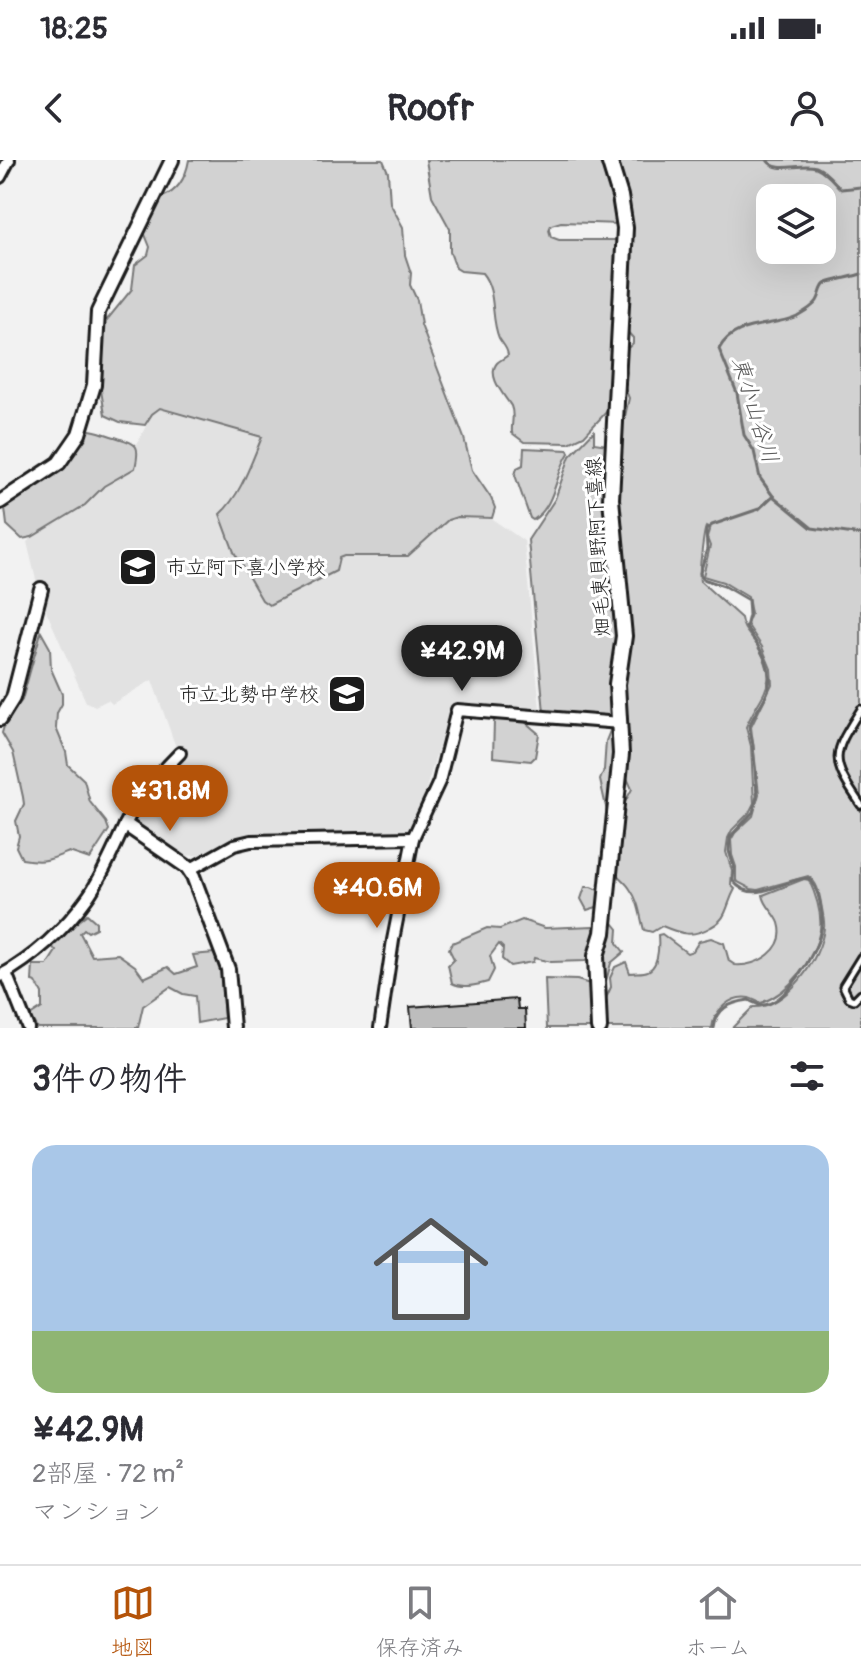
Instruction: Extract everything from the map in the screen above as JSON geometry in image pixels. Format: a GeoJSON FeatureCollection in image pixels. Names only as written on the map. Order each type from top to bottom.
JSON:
{"type":"FeatureCollection","features":[{"type":"Feature","properties":{"kind":"main road","name":"畑毛東貝野阿下喜線"},"geometry":{"type":"LineString","coordinates":[[599,1028],[596,956],[603,933],[619,795],[621,754],[617,684],[624,636],[611,499],[625,228],[620,196],[609,160]]}},
{"type":"Feature","properties":{"kind":"street"},"geometry":{"type":"LineString","coordinates":[[0,177],[9,160]]}},
{"type":"Feature","properties":{"kind":"street"},"geometry":{"type":"LineString","coordinates":[[0,502],[59,463],[79,434],[94,385],[98,312],[172,160]]}},
{"type":"Feature","properties":{"kind":"street"},"geometry":{"type":"LineString","coordinates":[[0,719],[13,698],[41,589]]}},
{"type":"Feature","properties":{"kind":"street"},"geometry":{"type":"LineString","coordinates":[[380,1028],[413,838],[439,782],[457,710],[620,723]]}},
{"type":"Feature","properties":{"kind":"street"},"geometry":{"type":"LineString","coordinates":[[28,1028],[3,974],[61,928],[87,898],[145,793],[180,753]]}},
{"type":"Feature","properties":{"kind":"street"},"geometry":{"type":"LineString","coordinates":[[126,825],[189,870],[228,969],[233,1028]]}},
{"type":"Feature","properties":{"kind":"street"},"geometry":{"type":"LineString","coordinates":[[189,870],[234,845],[251,841],[413,838]]}},
{"type":"Feature","properties":{"kind":"lane"},"geometry":{"type":"LineString","coordinates":[[861,709],[844,733],[837,762],[843,781],[861,805]]}},
{"type":"Feature","properties":{"kind":"lane"},"geometry":{"type":"LineString","coordinates":[[861,957],[843,986],[849,998],[854,1000],[861,993]]}},
{"type":"Feature","properties":{"kind":"shaded area"},"geometry":{"type":"Polygon","coordinates":[[[189,160],[383,160],[388,172],[390,203],[403,227],[405,255],[411,273],[410,285],[417,300],[421,325],[464,438],[472,470],[495,508],[492,518],[457,517],[448,520],[408,556],[344,556],[339,558],[336,571],[269,605],[262,600],[234,552],[220,514],[240,488],[262,437],[160,408],[145,425],[120,422],[105,415],[99,378],[102,319],[107,320],[132,289],[135,265],[148,255],[150,247],[144,232],[162,197],[181,183],[189,160]]]}},
{"type":"Feature","properties":{"kind":"shaded area"},"geometry":{"type":"Polygon","coordinates":[[[426,160],[605,160],[620,224],[561,222],[551,225],[549,230],[551,237],[559,240],[618,240],[610,408],[584,436],[569,443],[524,442],[512,433],[512,409],[494,374],[497,363],[508,355],[496,330],[490,288],[482,273],[456,268],[450,252],[450,229],[432,196],[426,160]]]}},
{"type":"Feature","properties":{"kind":"shaded area"},"geometry":{"type":"Polygon","coordinates":[[[615,160],[861,160],[861,1028],[732,1028],[753,1007],[778,1000],[800,980],[816,954],[824,922],[817,888],[808,876],[758,890],[736,881],[731,840],[753,816],[759,794],[751,727],[772,684],[771,669],[762,647],[747,624],[751,614],[748,597],[723,582],[703,576],[710,546],[706,527],[700,581],[741,618],[768,670],[766,688],[746,727],[751,746],[754,803],[728,838],[726,852],[732,871],[731,885],[735,889],[722,918],[711,927],[686,934],[662,926],[652,932],[644,930],[635,898],[616,873],[625,802],[632,789],[626,776],[617,502],[618,432],[629,398],[624,386],[627,372],[623,361],[633,338],[625,329],[615,160]]]}},
{"type":"Feature","properties":{"kind":"shaded area","name":"市立北勢中学校"},"geometry":{"type":"Polygon","coordinates":[[[160,408],[262,437],[231,505],[220,515],[234,552],[262,600],[269,605],[336,571],[339,558],[408,556],[448,520],[457,517],[492,519],[524,541],[540,710],[538,714],[450,708],[413,833],[226,841],[198,855],[185,856],[132,825],[130,821],[179,756],[152,680],[112,704],[108,700],[95,706],[86,702],[42,605],[46,591],[42,583],[37,584],[27,542],[42,529],[85,505],[104,486],[135,468],[136,446],[152,414],[160,408]]]}},
{"type":"Feature","properties":{"kind":"shaded area"},"geometry":{"type":"Polygon","coordinates":[[[90,430],[135,446],[135,468],[104,486],[85,505],[32,537],[22,539],[7,525],[5,508],[90,430]]]}},
{"type":"Feature","properties":{"kind":"shaded area"},"geometry":{"type":"Polygon","coordinates":[[[594,431],[594,443],[608,445],[619,637],[615,715],[609,719],[544,712],[528,540],[555,499],[570,456],[594,431]]]}},
{"type":"Feature","properties":{"kind":"shaded area"},"geometry":{"type":"Polygon","coordinates":[[[524,448],[568,450],[569,453],[551,498],[533,520],[515,475],[517,468],[523,465],[524,448]]]}},
{"type":"Feature","properties":{"kind":"shaded area"},"geometry":{"type":"Polygon","coordinates":[[[41,632],[50,648],[51,669],[62,694],[56,728],[68,765],[84,780],[90,802],[109,830],[90,859],[69,852],[46,860],[22,859],[16,847],[19,836],[16,821],[24,804],[13,752],[2,733],[5,723],[22,700],[41,632]]]}},
{"type":"Feature","properties":{"kind":"shaded area"},"geometry":{"type":"Polygon","coordinates":[[[494,721],[524,721],[539,734],[535,757],[531,761],[493,757],[494,721]]]}},
{"type":"Feature","properties":{"kind":"shaded area"},"geometry":{"type":"Polygon","coordinates":[[[612,726],[616,730],[608,816],[600,780],[604,770],[606,741],[612,726]]]}},
{"type":"Feature","properties":{"kind":"shaded area"},"geometry":{"type":"Polygon","coordinates":[[[804,879],[809,880],[816,898],[820,930],[807,964],[781,992],[761,1003],[749,998],[729,1002],[720,1010],[712,1028],[604,1028],[603,1005],[615,967],[626,962],[630,973],[649,970],[657,957],[658,935],[662,934],[687,953],[693,951],[699,941],[711,938],[724,943],[729,961],[735,965],[753,963],[769,954],[779,941],[779,923],[763,895],[804,879]]]}},
{"type":"Feature","properties":{"kind":"shaded area"},"geometry":{"type":"Polygon","coordinates":[[[585,887],[603,892],[600,906],[587,910],[581,899],[585,887]]]}},
{"type":"Feature","properties":{"kind":"shaded area"},"geometry":{"type":"Polygon","coordinates":[[[87,914],[96,922],[96,928],[88,932],[84,929],[80,933],[92,956],[118,954],[135,966],[144,978],[168,967],[176,974],[197,967],[193,955],[214,953],[220,967],[224,1018],[197,1023],[195,996],[170,987],[143,1006],[138,1028],[37,1028],[30,1016],[42,1008],[42,993],[36,982],[32,981],[33,965],[47,965],[56,951],[50,944],[87,914]]]}},
{"type":"Feature","properties":{"kind":"shaded area"},"geometry":{"type":"Polygon","coordinates":[[[522,920],[545,928],[593,926],[595,931],[590,958],[585,961],[551,962],[534,958],[533,962],[510,966],[502,959],[503,948],[499,944],[490,956],[494,970],[488,982],[465,986],[452,983],[448,965],[454,959],[449,949],[452,943],[487,928],[500,929],[522,920]]]}},
{"type":"Feature","properties":{"kind":"shaded area"},"geometry":{"type":"Polygon","coordinates":[[[614,924],[618,929],[617,943],[624,952],[611,963],[602,996],[600,968],[607,927],[614,924]]]}},
{"type":"Feature","properties":{"kind":"shaded area"},"geometry":{"type":"Polygon","coordinates":[[[545,979],[577,980],[590,984],[592,1028],[547,1028],[545,979]]]}},
{"type":"Feature","properties":{"kind":"building"},"geometry":{"type":"Polygon","coordinates":[[[517,999],[518,1009],[525,1009],[526,1028],[412,1028],[410,1007],[517,999]]]}},
{"type":"Feature","properties":{"kind":"waterway","name":"東小山谷川"},"geometry":{"type":"LineString","coordinates":[[767,160],[777,167],[816,167],[841,189],[861,187]]}},
{"type":"Feature","properties":{"kind":"waterway","name":"東小山谷川"},"geometry":{"type":"LineString","coordinates":[[714,1028],[721,1011],[730,1005],[749,1000],[760,1005],[770,1003],[789,988],[813,952],[822,918],[818,895],[808,878],[750,892],[733,881],[730,837],[753,812],[757,796],[749,727],[767,693],[770,675],[765,658],[746,627],[748,600],[724,586],[703,579],[700,573],[707,549],[706,530],[712,525],[759,509],[773,496],[760,478],[754,451],[744,435],[737,393],[719,349],[734,333],[797,316],[817,301],[825,284],[861,274]]}},
{"type":"Feature","properties":{"kind":"waterway"},"geometry":{"type":"LineString","coordinates":[[773,496],[812,528],[861,535]]}},
{"type":"Feature","properties":{"kind":"place","name":"市立阿下喜小学校"},"geometry":{"type":"Point","coordinates":[138,567]}},
{"type":"Feature","properties":{"kind":"place","name":"市立北勢中学校"},"geometry":{"type":"Point","coordinates":[347,694]}}]}
